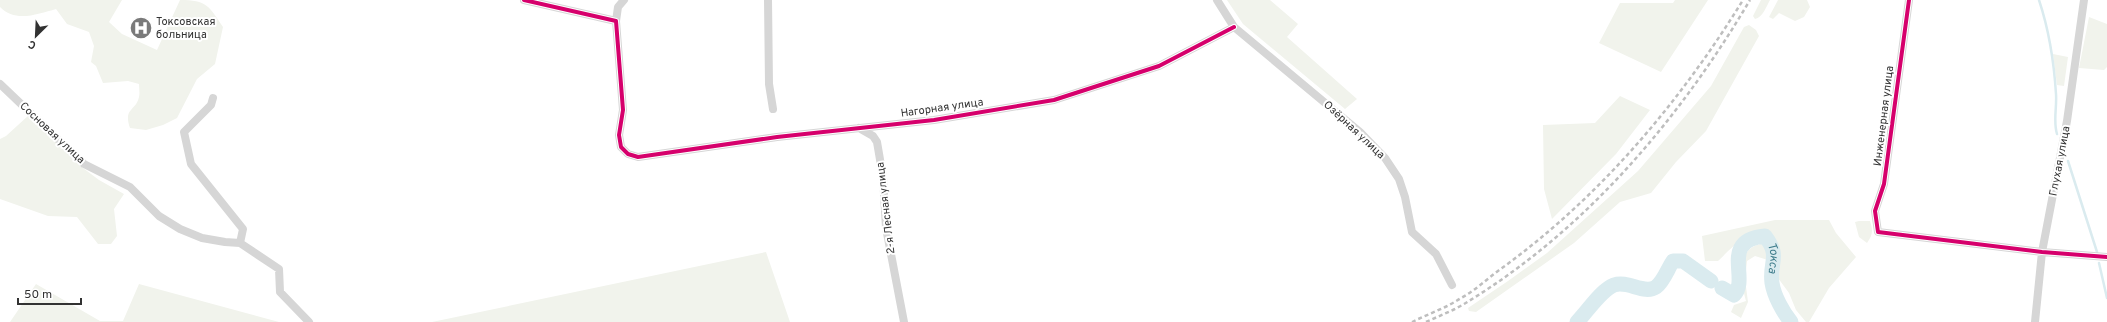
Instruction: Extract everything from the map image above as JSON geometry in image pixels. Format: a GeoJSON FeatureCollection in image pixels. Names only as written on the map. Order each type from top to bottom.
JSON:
{"type":"FeatureCollection","features":[{"type":"Feature","properties":{"kind":"street"},"geometry":{"type":"LineString","coordinates":[[524,0],[616,21],[618,7],[624,0]]}},
{"type":"Feature","properties":{"kind":"street"},"geometry":{"type":"LineString","coordinates":[[768,0],[770,84],[773,108]]}},
{"type":"Feature","properties":{"kind":"street","name":"Озёрная улица"},"geometry":{"type":"LineString","coordinates":[[1217,0],[1234,27],[1360,132],[1385,158],[1399,178],[1405,197],[1412,232],[1436,254],[1452,285]]}},
{"type":"Feature","properties":{"kind":"street","name":"Инженерная улица"},"geometry":{"type":"LineString","coordinates":[[1909,0],[1884,184],[1875,211],[1878,232],[2042,252]]}},
{"type":"Feature","properties":{"kind":"street","name":"Глухая улица"},"geometry":{"type":"LineString","coordinates":[[2035,322],[2042,252],[2067,121],[2084,0]]}},
{"type":"Feature","properties":{"kind":"street","name":"Нагорная улица"},"geometry":{"type":"LineString","coordinates":[[616,21],[623,110],[619,135],[621,147],[628,154],[638,156],[777,137],[934,120],[1054,100],[1158,66],[1234,27]]}},
{"type":"Feature","properties":{"kind":"street","name":"Сосновая улица"},"geometry":{"type":"LineString","coordinates":[[0,84],[84,164],[130,187],[159,216],[180,229],[202,238],[240,243],[279,269],[280,292],[309,322]]}},
{"type":"Feature","properties":{"kind":"street"},"geometry":{"type":"LineString","coordinates":[[213,98],[211,105],[184,132],[191,164],[243,228],[240,243]]}},
{"type":"Feature","properties":{"kind":"street","name":"2-я Лесная улица"},"geometry":{"type":"LineString","coordinates":[[858,128],[872,136],[877,142],[884,177],[886,228],[904,322]]}},
{"type":"Feature","properties":{"kind":"street"},"geometry":{"type":"LineString","coordinates":[[2042,252],[2107,257]]}},
{"type":"Feature","properties":{"kind":"shaded area"},"geometry":{"type":"Polygon","coordinates":[[[0,0],[122,0],[109,22],[122,34],[157,50],[180,0],[189,0],[202,3],[210,9],[223,27],[215,64],[197,79],[177,118],[163,125],[146,130],[130,128],[128,122],[129,113],[139,97],[139,84],[128,81],[103,83],[96,66],[91,62],[94,46],[89,32],[67,24],[56,9],[27,16],[13,15],[0,7],[0,0]]]}},
{"type":"Feature","properties":{"kind":"shaded area"},"geometry":{"type":"Polygon","coordinates":[[[1227,0],[1270,0],[1298,24],[1287,37],[1357,99],[1345,109],[1243,24],[1227,0]]]}},
{"type":"Feature","properties":{"kind":"shaded area"},"geometry":{"type":"Polygon","coordinates":[[[1675,0],[1708,0],[1661,72],[1599,43],[1620,3],[1673,3],[1675,0]]]}},
{"type":"Feature","properties":{"kind":"shaded area"},"geometry":{"type":"Polygon","coordinates":[[[1761,0],[1770,0],[1766,9],[1758,18],[1755,19],[1753,16],[1761,0]]]}},
{"type":"Feature","properties":{"kind":"shaded area"},"geometry":{"type":"Polygon","coordinates":[[[1778,0],[1807,0],[1810,7],[1804,17],[1795,21],[1779,13],[1773,19],[1769,17],[1778,0]]]}},
{"type":"Feature","properties":{"kind":"shaded area"},"geometry":{"type":"Polygon","coordinates":[[[2089,17],[2107,24],[2107,67],[2104,70],[2079,68],[2089,17]]]}},
{"type":"Feature","properties":{"kind":"shaded area"},"geometry":{"type":"Polygon","coordinates":[[[1749,25],[1756,30],[1759,36],[1706,131],[1676,162],[1651,193],[1620,202],[1574,243],[1476,312],[1469,311],[1468,308],[1547,253],[1638,171],[1711,86],[1744,27],[1749,25]]]}},
{"type":"Feature","properties":{"kind":"shaded area"},"geometry":{"type":"Polygon","coordinates":[[[2053,54],[2068,57],[2064,86],[2057,85],[2053,54]]]}},
{"type":"Feature","properties":{"kind":"shaded area"},"geometry":{"type":"Polygon","coordinates":[[[1620,96],[1650,110],[1616,154],[1552,219],[1544,189],[1543,125],[1595,123],[1620,96]]]}},
{"type":"Feature","properties":{"kind":"shaded area"},"geometry":{"type":"Polygon","coordinates":[[[29,115],[79,165],[99,180],[124,194],[114,209],[117,236],[111,244],[98,244],[77,217],[48,216],[0,199],[0,139],[6,136],[29,115]]]}},
{"type":"Feature","properties":{"kind":"shaded area"},"geometry":{"type":"Polygon","coordinates":[[[1775,220],[1829,220],[1836,233],[1856,257],[1829,288],[1809,322],[1806,322],[1796,310],[1789,293],[1778,278],[1779,260],[1774,244],[1767,234],[1751,236],[1739,242],[1718,261],[1705,261],[1702,236],[1775,220]]]}},
{"type":"Feature","properties":{"kind":"shaded area"},"geometry":{"type":"Polygon","coordinates":[[[1870,221],[1872,232],[1867,243],[1859,237],[1855,222],[1870,221]]]}},
{"type":"Feature","properties":{"kind":"shaded area"},"geometry":{"type":"Polygon","coordinates":[[[1760,244],[1766,244],[1771,248],[1771,261],[1755,256],[1747,261],[1745,279],[1748,302],[1741,318],[1731,312],[1734,305],[1746,301],[1741,276],[1743,260],[1746,253],[1760,244]]]}},
{"type":"Feature","properties":{"kind":"shaded area"},"geometry":{"type":"Polygon","coordinates":[[[766,252],[790,322],[432,322],[766,252]]]}},
{"type":"Feature","properties":{"kind":"shaded area"},"geometry":{"type":"Polygon","coordinates":[[[36,284],[100,321],[123,321],[139,284],[279,322],[10,322],[36,284]]]}},
{"type":"Feature","properties":{"kind":"waterway"},"geometry":{"type":"LineString","coordinates":[[2039,0],[2046,23],[2054,70],[2056,94],[2055,124],[2057,134]]}},
{"type":"Feature","properties":{"kind":"waterway"},"geometry":{"type":"LineString","coordinates":[[2068,161],[2097,252]]}},
{"type":"Feature","properties":{"kind":"waterway","name":"Токса"},"geometry":{"type":"LineString","coordinates":[[1722,288],[1734,295],[1738,288],[1739,280],[1739,252],[1743,245],[1751,239],[1765,236],[1770,243],[1773,255],[1771,276],[1773,288],[1779,304],[1791,322]]}},
{"type":"Feature","properties":{"kind":"waterway","name":"Токса"},"geometry":{"type":"LineString","coordinates":[[1577,322],[1599,296],[1614,285],[1625,284],[1641,289],[1651,289],[1656,287],[1664,278],[1673,261],[1683,261],[1711,281]]}},
{"type":"Feature","properties":{"kind":"waterway"},"geometry":{"type":"LineString","coordinates":[[2099,263],[2107,298]]}},
{"type":"Feature","properties":{"kind":"railway"},"geometry":{"type":"LineString","coordinates":[[1412,322],[1449,305],[1477,288],[1538,240],[1572,211],[1605,179],[1636,146],[1693,75],[1743,0]]}},
{"type":"Feature","properties":{"kind":"railway"},"geometry":{"type":"LineString","coordinates":[[1426,322],[1464,304],[1508,275],[1550,243],[1589,207],[1626,170],[1660,130],[1722,45],[1750,0]]}},
{"type":"Feature","properties":{"kind":"cycle path"},"geometry":{"type":"LineString","coordinates":[[524,0],[616,21],[623,110],[619,135],[621,147],[628,154],[638,157],[777,137],[934,120],[1054,100],[1159,66],[1234,27]]}},
{"type":"Feature","properties":{"kind":"cycle path"},"geometry":{"type":"LineString","coordinates":[[1909,0],[1884,184],[1875,211],[1878,232],[2042,252],[2107,257]]}},
{"type":"Feature","properties":{"kind":"place","name":"Токсовская больница"},"geometry":{"type":"Point","coordinates":[141,28]}}]}
